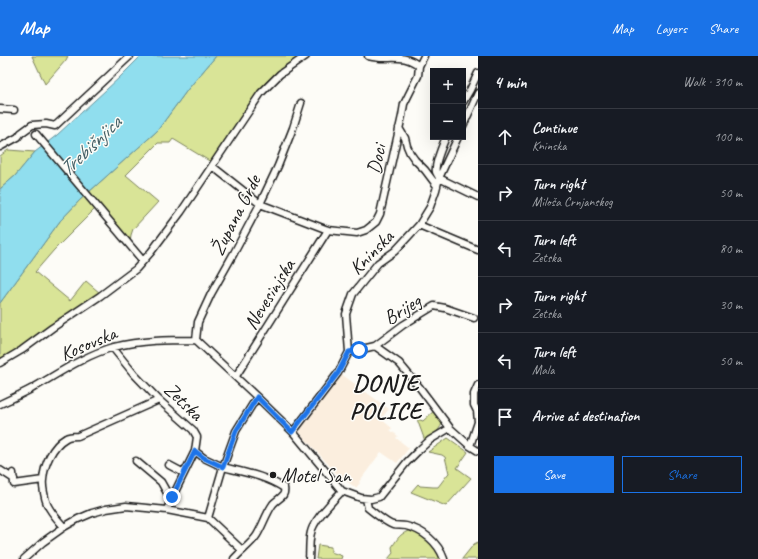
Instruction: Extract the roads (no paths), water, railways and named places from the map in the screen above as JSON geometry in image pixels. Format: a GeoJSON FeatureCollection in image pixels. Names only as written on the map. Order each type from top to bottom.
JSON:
{"type":"FeatureCollection","features":[{"type":"Feature","properties":{"kind":"street"},"geometry":{"type":"LineString","coordinates":[[0,147],[18,137],[21,132],[32,125],[46,124],[56,126],[130,56]]}},
{"type":"Feature","properties":{"kind":"street"},"geometry":{"type":"LineString","coordinates":[[0,362],[22,350],[136,269],[151,252],[181,212],[261,93],[280,74],[306,56]]}},
{"type":"Feature","properties":{"kind":"street"},"geometry":{"type":"LineString","coordinates":[[368,56],[381,58],[407,58],[414,61],[419,66]]}},
{"type":"Feature","properties":{"kind":"street","name":"Doci"},"geometry":{"type":"LineString","coordinates":[[212,166],[260,204],[328,230],[357,233],[366,230],[376,222],[380,214],[404,104],[418,76],[419,66],[424,56]]}},
{"type":"Feature","properties":{"kind":"street"},"geometry":{"type":"LineString","coordinates":[[466,97],[478,72]]}},
{"type":"Feature","properties":{"kind":"street"},"geometry":{"type":"LineString","coordinates":[[466,119],[478,93]]}},
{"type":"Feature","properties":{"kind":"street","name":"Župana Grde"},"geometry":{"type":"LineString","coordinates":[[196,340],[198,322],[211,294],[260,204],[278,166],[301,103]]}},
{"type":"Feature","properties":{"kind":"street"},"geometry":{"type":"LineString","coordinates":[[0,109],[14,110]]}},
{"type":"Feature","properties":{"kind":"street"},"geometry":{"type":"LineString","coordinates":[[399,128],[405,138],[410,153],[437,186]]}},
{"type":"Feature","properties":{"kind":"street"},"geometry":{"type":"LineString","coordinates":[[36,134],[143,261]]}},
{"type":"Feature","properties":{"kind":"street"},"geometry":{"type":"LineString","coordinates":[[445,140],[437,161],[436,172],[439,178],[478,197]]}},
{"type":"Feature","properties":{"kind":"street"},"geometry":{"type":"LineString","coordinates":[[439,178],[457,140]]}},
{"type":"Feature","properties":{"kind":"street","name":"Kninska"},"geometry":{"type":"LineString","coordinates":[[349,352],[346,314],[354,294],[378,263],[395,251],[420,224],[430,207],[439,178]]}},
{"type":"Feature","properties":{"kind":"street"},"geometry":{"type":"LineString","coordinates":[[420,224],[478,250]]}},
{"type":"Feature","properties":{"kind":"street","name":"Nevesinjska"},"geometry":{"type":"LineString","coordinates":[[236,376],[328,230]]}},
{"type":"Feature","properties":{"kind":"street","name":"Brijeg"},"geometry":{"type":"LineString","coordinates":[[349,352],[375,346],[403,325],[434,306],[445,308],[474,318]]}},
{"type":"Feature","properties":{"kind":"street","name":"Kosovska"},"geometry":{"type":"LineString","coordinates":[[0,404],[20,395],[92,355],[113,348],[131,343],[153,340],[196,340]]}},
{"type":"Feature","properties":{"kind":"street"},"geometry":{"type":"LineString","coordinates":[[196,340],[236,376],[292,432],[342,491],[366,499],[379,497],[406,462],[430,440],[450,428]]}},
{"type":"Feature","properties":{"kind":"street"},"geometry":{"type":"LineString","coordinates":[[375,346],[399,363],[450,428],[470,446],[478,451]]}},
{"type":"Feature","properties":{"kind":"street","name":"Zetska"},"geometry":{"type":"LineString","coordinates":[[113,348],[134,374],[159,400],[193,430],[197,437],[195,451],[204,458],[223,467],[262,478],[284,488],[284,495],[273,503],[257,535],[242,550]]}},
{"type":"Feature","properties":{"kind":"street"},"geometry":{"type":"LineString","coordinates":[[292,432],[338,373],[349,352]]}},
{"type":"Feature","properties":{"kind":"street"},"geometry":{"type":"LineString","coordinates":[[470,446],[478,422],[477,411],[474,405],[474,394],[478,385]]}},
{"type":"Feature","properties":{"kind":"street"},"geometry":{"type":"LineString","coordinates":[[208,518],[223,467],[236,431],[257,397]]}},
{"type":"Feature","properties":{"kind":"street"},"geometry":{"type":"LineString","coordinates":[[64,527],[52,513],[47,504],[43,484],[48,458],[58,444],[65,438],[78,436],[159,400]]}},
{"type":"Feature","properties":{"kind":"street"},"geometry":{"type":"LineString","coordinates":[[167,510],[195,451]]}},
{"type":"Feature","properties":{"kind":"street"},"geometry":{"type":"LineString","coordinates":[[136,461],[161,482],[171,500]]}},
{"type":"Feature","properties":{"kind":"street"},"geometry":{"type":"LineString","coordinates":[[169,465],[184,473]]}},
{"type":"Feature","properties":{"kind":"street"},"geometry":{"type":"LineString","coordinates":[[0,470],[13,476],[14,484],[43,480]]}},
{"type":"Feature","properties":{"kind":"street"},"geometry":{"type":"LineString","coordinates":[[309,559],[313,525],[342,491]]}},
{"type":"Feature","properties":{"kind":"street"},"geometry":{"type":"LineString","coordinates":[[366,499],[368,508],[392,525],[416,529],[429,537],[442,552],[444,559]]}},
{"type":"Feature","properties":{"kind":"street"},"geometry":{"type":"LineString","coordinates":[[24,559],[43,542],[78,519],[106,509],[126,506],[167,510],[208,518],[242,550],[234,559]]}},
{"type":"Feature","properties":{"kind":"water","name":"Trebišnjica"},"geometry":{"type":"Polygon","coordinates":[[[141,56],[216,56],[188,89],[157,131],[80,200],[60,221],[0,303],[0,189],[15,176],[35,152],[57,135],[141,56]]]}},
{"type":"Feature","properties":{"kind":"place","name":"Motel San"},"geometry":{"type":"Point","coordinates":[273,475]}},
{"type":"Feature","properties":{"kind":"district","name":"DONJE POLICE"},"geometry":{"type":"Point","coordinates":[386,397]}}]}
